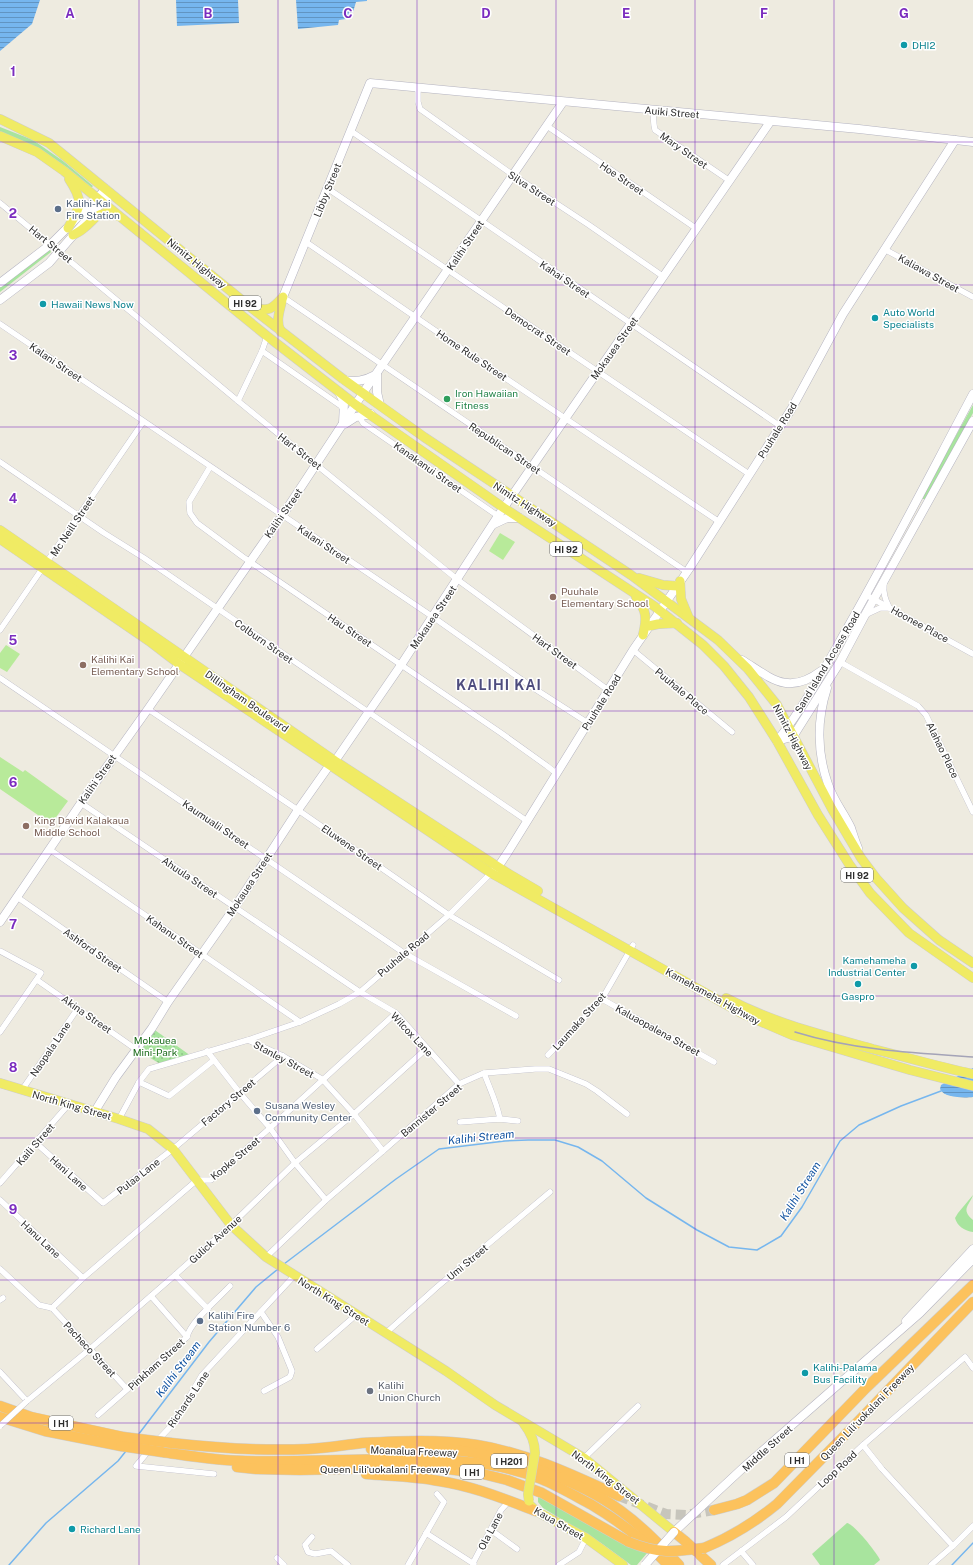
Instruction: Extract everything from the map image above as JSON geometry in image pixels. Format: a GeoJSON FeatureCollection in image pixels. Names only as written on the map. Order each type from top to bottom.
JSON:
{"type":"FeatureCollection","features":[{"type":"Feature","properties":{"kind":"highway"},"geometry":{"type":"LineString","coordinates":[[929,1326],[973,1277]]}},
{"type":"Feature","properties":{"kind":"highway","name":"Queen Liliʻuokalani Freeway"},"geometry":{"type":"LineString","coordinates":[[714,1510],[747,1500],[774,1483],[865,1389],[973,1285]]}},
{"type":"Feature","properties":{"kind":"highway","name":"Queen Liliʻuokalani Freeway"},"geometry":{"type":"LineString","coordinates":[[162,1452],[211,1464],[256,1469],[300,1470],[431,1467],[479,1473],[507,1480],[542,1494],[629,1542],[664,1552],[702,1551],[741,1530],[777,1504],[973,1302]]}},
{"type":"Feature","properties":{"kind":"highway"},"geometry":{"type":"LineString","coordinates":[[954,1322],[973,1307]]}},
{"type":"Feature","properties":{"kind":"highway","name":"I H1"},"geometry":{"type":"LineString","coordinates":[[0,1406],[31,1417],[162,1452]]}},
{"type":"Feature","properties":{"kind":"highway","name":"I H1"},"geometry":{"type":"LineString","coordinates":[[0,1417],[44,1431],[122,1441],[210,1447],[308,1449],[362,1444],[430,1441],[476,1445],[526,1456],[574,1475],[619,1496]]}},
{"type":"Feature","properties":{"kind":"highway","name":"Moanalua Freeway"},"geometry":{"type":"LineString","coordinates":[[308,1449],[454,1450],[500,1459],[539,1470],[588,1490],[620,1510],[650,1534],[679,1565]]}},
{"type":"Feature","properties":{"kind":"highway"},"geometry":{"type":"LineString","coordinates":[[162,1452],[206,1459],[245,1461],[421,1459],[464,1461],[501,1468],[540,1478],[572,1494],[620,1523],[640,1538],[668,1565]]}},
{"type":"Feature","properties":{"kind":"highway"},"geometry":{"type":"LineString","coordinates":[[300,1470],[424,1478],[459,1485],[536,1511]]}},
{"type":"Feature","properties":{"kind":"highway"},"geometry":{"type":"LineString","coordinates":[[674,1532],[685,1542],[702,1551],[711,1565]]}},
{"type":"Feature","properties":{"kind":"main road","name":"Nimitz Highway"},"geometry":{"type":"LineString","coordinates":[[0,119],[49,143],[249,306],[343,379],[424,437],[631,575],[688,617],[733,654],[777,705],[794,735],[818,784],[861,858],[876,878],[903,908],[939,940],[973,963]]}},
{"type":"Feature","properties":{"kind":"main road","name":"Nimitz Highway"},"geometry":{"type":"LineString","coordinates":[[0,136],[37,152],[64,171],[267,336],[356,405],[504,508],[660,611],[703,645],[731,673],[749,697],[777,741],[822,821],[849,864],[870,893],[909,933],[973,978]]}},
{"type":"Feature","properties":{"kind":"main road"},"geometry":{"type":"LineString","coordinates":[[64,171],[79,194],[80,203],[71,232]]}},
{"type":"Feature","properties":{"kind":"main road"},"geometry":{"type":"LineString","coordinates":[[71,232],[84,228],[96,215],[109,214],[120,217]]}},
{"type":"Feature","properties":{"kind":"main road"},"geometry":{"type":"LineString","coordinates":[[249,306],[261,310],[275,307],[283,296]]}},
{"type":"Feature","properties":{"kind":"main road"},"geometry":{"type":"LineString","coordinates":[[282,332],[278,325],[278,319],[283,296]]}},
{"type":"Feature","properties":{"kind":"main road","name":"Dillingham Boulevard"},"geometry":{"type":"LineString","coordinates":[[0,530],[45,565],[181,661],[332,764],[495,870]]}},
{"type":"Feature","properties":{"kind":"main road","name":"Dillingham Boulevard"},"geometry":{"type":"LineString","coordinates":[[0,539],[45,565]]}},
{"type":"Feature","properties":{"kind":"main road"},"geometry":{"type":"LineString","coordinates":[[631,575],[663,585],[678,584],[681,600],[688,617]]}},
{"type":"Feature","properties":{"kind":"main road"},"geometry":{"type":"LineString","coordinates":[[633,593],[642,605],[646,614],[646,625],[643,635]]}},
{"type":"Feature","properties":{"kind":"main road"},"geometry":{"type":"LineString","coordinates":[[649,626],[658,624],[677,624]]}},
{"type":"Feature","properties":{"kind":"main road","name":"Kamehameha Highway"},"geometry":{"type":"LineString","coordinates":[[495,870],[632,948],[743,1014],[767,1025],[792,1035],[973,1086]]}},
{"type":"Feature","properties":{"kind":"main road","name":"Kamehameha Highway"},"geometry":{"type":"LineString","coordinates":[[632,948],[727,999],[769,1018],[809,1032],[931,1064],[961,1070]]}},
{"type":"Feature","properties":{"kind":"main road"},"geometry":{"type":"LineString","coordinates":[[961,1070],[973,1069]]}},
{"type":"Feature","properties":{"kind":"main road"},"geometry":{"type":"LineString","coordinates":[[961,1070],[973,1074]]}},
{"type":"Feature","properties":{"kind":"main road","name":"North King Street"},"geometry":{"type":"LineString","coordinates":[[0,1083],[95,1111],[148,1129],[173,1148],[232,1225],[269,1259],[521,1420],[584,1458],[674,1532]]}},
{"type":"Feature","properties":{"kind":"main road","name":"Kaua Street"},"geometry":{"type":"LineString","coordinates":[[521,1420],[531,1434],[534,1444],[535,1454],[528,1494],[532,1509],[586,1538],[623,1565]]}},
{"type":"Feature","properties":{"kind":"main road"},"geometry":{"type":"LineString","coordinates":[[535,1454],[543,1442],[547,1440],[556,1441]]}},
{"type":"Feature","properties":{"kind":"street","name":"Auiki Street"},"geometry":{"type":"LineString","coordinates":[[370,83],[653,111],[859,129],[973,142]]}},
{"type":"Feature","properties":{"kind":"street","name":"Libby Street"},"geometry":{"type":"LineString","coordinates":[[283,296],[370,83]]}},
{"type":"Feature","properties":{"kind":"street","name":"Silva Street"},"geometry":{"type":"LineString","coordinates":[[418,88],[418,102],[420,109],[513,175],[664,277]]}},
{"type":"Feature","properties":{"kind":"street","name":"Kalihi Street"},"geometry":{"type":"LineString","coordinates":[[0,922],[80,803],[148,709],[282,515],[343,426],[363,393],[563,102]]}},
{"type":"Feature","properties":{"kind":"street","name":"Mary Street"},"geometry":{"type":"LineString","coordinates":[[653,111],[655,130],[730,181]]}},
{"type":"Feature","properties":{"kind":"street","name":"Mokauea Street"},"geometry":{"type":"LineString","coordinates":[[95,1111],[116,1077],[137,1050],[168,1002],[235,907],[298,810],[401,665],[532,466],[632,325],[770,122]]}},
{"type":"Feature","properties":{"kind":"street","name":"Hoe Street"},"geometry":{"type":"LineString","coordinates":[[547,126],[697,229]]}},
{"type":"Feature","properties":{"kind":"street","name":"Kahai Street"},"geometry":{"type":"LineString","coordinates":[[351,131],[481,222],[780,426]]}},
{"type":"Feature","properties":{"kind":"street","name":"Puuhale Road"},"geometry":{"type":"LineString","coordinates":[[119,1119],[139,1082],[149,1069],[248,1040],[300,1022],[339,1004],[360,992],[449,915],[495,870],[633,650],[686,572],[792,408],[843,314],[955,140]]}},
{"type":"Feature","properties":{"kind":"street","name":"Democrat Street"},"geometry":{"type":"LineString","coordinates":[[327,188],[748,474]]}},
{"type":"Feature","properties":{"kind":"street"},"geometry":{"type":"LineString","coordinates":[[0,300],[49,263],[59,251],[71,232],[108,191]]}},
{"type":"Feature","properties":{"kind":"street","name":"Hart Street"},"geometry":{"type":"LineString","coordinates":[[0,203],[52,244],[238,401],[458,580],[608,690]]}},
{"type":"Feature","properties":{"kind":"street"},"geometry":{"type":"LineString","coordinates":[[0,283],[52,244],[71,232]]}},
{"type":"Feature","properties":{"kind":"street","name":"Home Rule Street"},"geometry":{"type":"LineString","coordinates":[[306,242],[565,419],[718,521]]}},
{"type":"Feature","properties":{"kind":"street","name":"Kaliawa Street"},"geometry":{"type":"LineString","coordinates":[[884,249],[973,297]]}},
{"type":"Feature","properties":{"kind":"street","name":"Republican Street"},"geometry":{"type":"LineString","coordinates":[[283,296],[686,572]]}},
{"type":"Feature","properties":{"kind":"street","name":"Kalani Street"},"geometry":{"type":"LineString","coordinates":[[0,324],[433,617],[532,687],[588,723]]}},
{"type":"Feature","properties":{"kind":"street"},"geometry":{"type":"LineString","coordinates":[[238,401],[262,351],[267,336]]}},
{"type":"Feature","properties":{"kind":"street"},"geometry":{"type":"LineString","coordinates":[[262,351],[341,406],[344,411]]}},
{"type":"Feature","properties":{"kind":"street"},"geometry":{"type":"LineString","coordinates":[[343,379],[354,382],[361,381],[377,373]]}},
{"type":"Feature","properties":{"kind":"street"},"geometry":{"type":"LineString","coordinates":[[377,373],[376,385],[380,405]]}},
{"type":"Feature","properties":{"kind":"street"},"geometry":{"type":"LineString","coordinates":[[338,391],[343,398],[343,426]]}},
{"type":"Feature","properties":{"kind":"street","name":"Sand Island Access Road"},"geometry":{"type":"LineString","coordinates":[[777,741],[789,726],[866,595],[973,394]]}},
{"type":"Feature","properties":{"kind":"street"},"geometry":{"type":"LineString","coordinates":[[343,426],[351,419],[371,414]]}},
{"type":"Feature","properties":{"kind":"street","name":"Kanakanui Street"},"geometry":{"type":"LineString","coordinates":[[359,416],[363,423],[498,516]]}},
{"type":"Feature","properties":{"kind":"street","name":"Sand Island Access Road"},"geometry":{"type":"LineString","coordinates":[[794,735],[840,662],[973,421]]}},
{"type":"Feature","properties":{"kind":"street","name":"Mc Neill Street"},"geometry":{"type":"LineString","coordinates":[[0,630],[143,422]]}},
{"type":"Feature","properties":{"kind":"street","name":"Colburn Street"},"geometry":{"type":"LineString","coordinates":[[0,462],[217,608],[527,821]]}},
{"type":"Feature","properties":{"kind":"street","name":"Hau Street"},"geometry":{"type":"LineString","coordinates":[[210,467],[189,502],[190,513],[197,523],[501,733],[556,773]]}},
{"type":"Feature","properties":{"kind":"street"},"geometry":{"type":"LineString","coordinates":[[487,496],[498,516]]}},
{"type":"Feature","properties":{"kind":"street"},"geometry":{"type":"LineString","coordinates":[[914,505],[924,511]]}},
{"type":"Feature","properties":{"kind":"street"},"geometry":{"type":"LineString","coordinates":[[493,524],[507,518],[520,518]]}},
{"type":"Feature","properties":{"kind":"street"},"geometry":{"type":"LineString","coordinates":[[865,615],[880,608],[889,608],[884,594],[884,581]]}},
{"type":"Feature","properties":{"kind":"street","name":"Hoonee Place"},"geometry":{"type":"LineString","coordinates":[[866,595],[973,654]]}},
{"type":"Feature","properties":{"kind":"street","name":"Puuhale Place"},"geometry":{"type":"LineString","coordinates":[[633,650],[732,732]]}},
{"type":"Feature","properties":{"kind":"street"},"geometry":{"type":"LineString","coordinates":[[733,654],[771,679],[781,683],[792,684],[811,679],[824,668]]}},
{"type":"Feature","properties":{"kind":"street","name":"Alahao Place"},"geometry":{"type":"LineString","coordinates":[[840,662],[918,706],[926,715],[973,812]]}},
{"type":"Feature","properties":{"kind":"street","name":"Kaumualii Street"},"geometry":{"type":"LineString","coordinates":[[0,678],[404,953],[516,1016]]}},
{"type":"Feature","properties":{"kind":"street"},"geometry":{"type":"LineString","coordinates":[[830,678],[820,720],[822,760],[828,784],[851,828],[861,858]]}},
{"type":"Feature","properties":{"kind":"street","name":"Eluwene Street"},"geometry":{"type":"LineString","coordinates":[[148,709],[298,810],[449,915],[559,980]]}},
{"type":"Feature","properties":{"kind":"street"},"geometry":{"type":"LineString","coordinates":[[777,741],[794,735]]}},
{"type":"Feature","properties":{"kind":"street","name":"Ahuula Street"},"geometry":{"type":"LineString","coordinates":[[80,803],[360,992]]}},
{"type":"Feature","properties":{"kind":"street","name":"Kahanu Street"},"geometry":{"type":"LineString","coordinates":[[49,849],[300,1022]]}},
{"type":"Feature","properties":{"kind":"street","name":"Ashford Street"},"geometry":{"type":"LineString","coordinates":[[17,897],[168,1002]]}},
{"type":"Feature","properties":{"kind":"street","name":"Laumaka Street"},"geometry":{"type":"LineString","coordinates":[[548,1055],[602,998],[632,948]]}},
{"type":"Feature","properties":{"kind":"street"},"geometry":{"type":"LineString","coordinates":[[0,951],[41,973],[0,1032]]}},
{"type":"Feature","properties":{"kind":"street","name":"Akina Street"},"geometry":{"type":"LineString","coordinates":[[37,980],[137,1050]]}},
{"type":"Feature","properties":{"kind":"street","name":"Wilcox Lane"},"geometry":{"type":"LineString","coordinates":[[360,992],[396,1013],[459,1084]]}},
{"type":"Feature","properties":{"kind":"street","name":"Kaluaopalena Street"},"geometry":{"type":"LineString","coordinates":[[602,998],[714,1062]]}},
{"type":"Feature","properties":{"kind":"street","name":"Naopala Lane"},"geometry":{"type":"LineString","coordinates":[[22,1090],[78,1008]]}},
{"type":"Feature","properties":{"kind":"street","name":"Kopke Street"},"geometry":{"type":"LineString","coordinates":[[52,1308],[83,1278],[198,1180],[211,1180],[396,1013]]}},
{"type":"Feature","properties":{"kind":"street","name":"Stanley Street"},"geometry":{"type":"LineString","coordinates":[[248,1040],[283,1056],[322,1079],[354,1114],[383,1151]]}},
{"type":"Feature","properties":{"kind":"street","name":"Gulick Avenue"},"geometry":{"type":"LineString","coordinates":[[0,1426],[27,1401],[90,1349],[232,1225],[294,1163],[354,1114],[426,1048]]}},
{"type":"Feature","properties":{"kind":"street"},"geometry":{"type":"LineString","coordinates":[[207,1051],[270,1128],[294,1163],[326,1200]]}},
{"type":"Feature","properties":{"kind":"street","name":"Factory Street"},"geometry":{"type":"LineString","coordinates":[[173,1148],[283,1056]]}},
{"type":"Feature","properties":{"kind":"street"},"geometry":{"type":"LineString","coordinates":[[139,1082],[169,1096],[214,1060]]}},
{"type":"Feature","properties":{"kind":"street","name":"Bannister Street"},"geometry":{"type":"LineString","coordinates":[[269,1259],[326,1200],[459,1084],[484,1073],[549,1069],[586,1084],[627,1114]]}},
{"type":"Feature","properties":{"kind":"street"},"geometry":{"type":"LineString","coordinates":[[484,1073],[496,1102],[500,1119]]}},
{"type":"Feature","properties":{"kind":"street","name":"Kaili Street"},"geometry":{"type":"LineString","coordinates":[[0,1183],[69,1104]]}},
{"type":"Feature","properties":{"kind":"street"},"geometry":{"type":"LineString","coordinates":[[460,1122],[500,1119],[518,1121]]}},
{"type":"Feature","properties":{"kind":"street","name":"Hani Lane"},"geometry":{"type":"LineString","coordinates":[[36,1143],[103,1204]]}},
{"type":"Feature","properties":{"kind":"street","name":"Pulaa Lane"},"geometry":{"type":"LineString","coordinates":[[103,1204],[173,1148]]}},
{"type":"Feature","properties":{"kind":"street","name":"Umi Street"},"geometry":{"type":"LineString","coordinates":[[386,1333],[437,1287],[550,1192]]}},
{"type":"Feature","properties":{"kind":"street","name":"Hanu Lane"},"geometry":{"type":"LineString","coordinates":[[0,1200],[83,1278]]}},
{"type":"Feature","properties":{"kind":"street","name":"Middle Street"},"geometry":{"type":"LineString","coordinates":[[894,1335],[916,1308],[973,1248]]}},
{"type":"Feature","properties":{"kind":"street","name":"Middle Street"},"geometry":{"type":"LineString","coordinates":[[645,1565],[674,1532],[744,1467],[920,1313],[973,1259]]}},
{"type":"Feature","properties":{"kind":"street"},"geometry":{"type":"LineString","coordinates":[[0,1269],[39,1305],[52,1308]]}},
{"type":"Feature","properties":{"kind":"street","name":"Richards Lane"},"geometry":{"type":"LineString","coordinates":[[214,1474],[136,1466],[174,1423],[202,1375],[261,1312],[292,1274]]}},
{"type":"Feature","properties":{"kind":"street"},"geometry":{"type":"LineString","coordinates":[[175,1275],[208,1309]]}},
{"type":"Feature","properties":{"kind":"street","name":"Pinkham Street"},"geometry":{"type":"LineString","coordinates":[[98,1415],[187,1337],[188,1331],[193,1323],[230,1286]]}},
{"type":"Feature","properties":{"kind":"street"},"geometry":{"type":"LineString","coordinates":[[151,1296],[187,1337]]}},
{"type":"Feature","properties":{"kind":"street","name":"Pacheco Street"},"geometry":{"type":"LineString","coordinates":[[52,1308],[127,1390]]}},
{"type":"Feature","properties":{"kind":"street"},"geometry":{"type":"LineString","coordinates":[[261,1312],[278,1337],[292,1371],[290,1377],[264,1391]]}},
{"type":"Feature","properties":{"kind":"street"},"geometry":{"type":"LineString","coordinates":[[317,1349],[356,1314]]}},
{"type":"Feature","properties":{"kind":"street"},"geometry":{"type":"LineString","coordinates":[[863,1445],[965,1357],[973,1368]]}},
{"type":"Feature","properties":{"kind":"street"},"geometry":{"type":"LineString","coordinates":[[0,1372],[27,1401]]}},
{"type":"Feature","properties":{"kind":"street"},"geometry":{"type":"LineString","coordinates":[[584,1458],[638,1406]]}},
{"type":"Feature","properties":{"kind":"street","name":"Loop Road"},"geometry":{"type":"LineString","coordinates":[[723,1565],[786,1517],[863,1445],[882,1469],[953,1546]]}},
{"type":"Feature","properties":{"kind":"street"},"geometry":{"type":"LineString","coordinates":[[408,1565],[444,1502],[437,1494]]}},
{"type":"Feature","properties":{"kind":"street","name":"Ola Lane"},"geometry":{"type":"LineString","coordinates":[[474,1564],[501,1510],[509,1501]]}},
{"type":"Feature","properties":{"kind":"street"},"geometry":{"type":"LineString","coordinates":[[931,1565],[973,1526]]}},
{"type":"Feature","properties":{"kind":"street"},"geometry":{"type":"LineString","coordinates":[[491,1530],[517,1549]]}},
{"type":"Feature","properties":{"kind":"street"},"geometry":{"type":"LineString","coordinates":[[426,1533],[474,1564]]}},
{"type":"Feature","properties":{"kind":"street"},"geometry":{"type":"LineString","coordinates":[[312,1537],[305,1545],[308,1552],[315,1554],[331,1550],[348,1565]]}},
{"type":"Feature","properties":{"kind":"street"},"geometry":{"type":"LineString","coordinates":[[559,1565],[579,1552],[586,1538]]}},
{"type":"Feature","properties":{"kind":"street"},"geometry":{"type":"LineString","coordinates":[[741,1551],[753,1565]]}},
{"type":"Feature","properties":{"kind":"street"},"geometry":{"type":"LineString","coordinates":[[277,1558],[284,1565]]}},
{"type":"Feature","properties":{"kind":"green space"},"geometry":{"type":"Polygon","coordinates":[[[0,127],[33,140],[63,161],[93,186],[91,188],[0,134],[0,127]]]}},
{"type":"Feature","properties":{"kind":"green space"},"geometry":{"type":"Polygon","coordinates":[[[50,250],[51,252],[0,292],[0,286],[46,251],[50,250]]]}},
{"type":"Feature","properties":{"kind":"green space"},"geometry":{"type":"Polygon","coordinates":[[[973,405],[973,413],[926,499],[923,499],[922,496],[973,405]]]}},
{"type":"Feature","properties":{"kind":"green space"},"geometry":{"type":"Polygon","coordinates":[[[500,533],[515,542],[503,560],[489,551],[500,533]]]}},
{"type":"Feature","properties":{"kind":"green space"},"geometry":{"type":"Polygon","coordinates":[[[6,645],[20,654],[7,672],[0,668],[0,653],[6,645]]]}},
{"type":"Feature","properties":{"kind":"green space"},"geometry":{"type":"Polygon","coordinates":[[[0,757],[23,772],[25,770],[68,801],[51,824],[0,789],[0,757]]]}},
{"type":"Feature","properties":{"kind":"green space","name":"Mokauea Mini-Park"},"geometry":{"type":"Polygon","coordinates":[[[152,1028],[191,1056],[162,1065],[137,1050],[152,1028]]]}},
{"type":"Feature","properties":{"kind":"green space"},"geometry":{"type":"Polygon","coordinates":[[[973,1195],[966,1210],[973,1220],[973,1232],[962,1228],[955,1218],[973,1195]]]}},
{"type":"Feature","properties":{"kind":"green space"},"geometry":{"type":"Polygon","coordinates":[[[538,1496],[648,1552],[637,1565],[631,1565],[601,1543],[543,1508],[538,1502],[538,1496]]]}},
{"type":"Feature","properties":{"kind":"green space"},"geometry":{"type":"Polygon","coordinates":[[[847,1523],[860,1533],[880,1560],[874,1565],[820,1565],[812,1554],[847,1523]]]}},
{"type":"Feature","properties":{"kind":"water"},"geometry":{"type":"Polygon","coordinates":[[[0,0],[40,0],[32,24],[0,51],[0,0]]]}},
{"type":"Feature","properties":{"kind":"water"},"geometry":{"type":"Polygon","coordinates":[[[176,0],[238,0],[239,23],[177,26],[176,0]]]}},
{"type":"Feature","properties":{"kind":"water"},"geometry":{"type":"Polygon","coordinates":[[[296,0],[367,1],[356,2],[353,12],[347,16],[346,19],[339,20],[338,25],[298,29],[296,0]]]}},
{"type":"Feature","properties":{"kind":"water"},"geometry":{"type":"Polygon","coordinates":[[[973,1068],[973,1097],[950,1096],[942,1092],[940,1089],[941,1085],[973,1068]]]}},
{"type":"Feature","properties":{"kind":"waterway","name":"Kalihi Stream"},"geometry":{"type":"LineString","coordinates":[[284,1264],[396,1179],[439,1149],[505,1141],[528,1140],[555,1140],[578,1147],[602,1161],[646,1198],[697,1230],[729,1247],[757,1250],[781,1236],[802,1207],[840,1141],[859,1125],[901,1106],[941,1091]]}},
{"type":"Feature","properties":{"kind":"waterway","name":"Kalihi Stream"},"geometry":{"type":"LineString","coordinates":[[138,1435],[209,1342],[256,1287],[278,1269]]}},
{"type":"Feature","properties":{"kind":"waterway","name":"Kalihi Stream"},"geometry":{"type":"LineString","coordinates":[[9,1565],[46,1523],[118,1461],[126,1451]]}},
{"type":"Feature","properties":{"kind":"waterway"},"geometry":{"type":"LineString","coordinates":[[952,1565],[973,1543]]}},
{"type":"Feature","properties":{"kind":"tunnel"},"geometry":{"type":"LineString","coordinates":[[619,1496],[666,1514],[686,1515],[714,1510]]}},
{"type":"Feature","properties":{"kind":"railway"},"geometry":{"type":"LineString","coordinates":[[795,1032],[861,1047],[973,1057]]}},
{"type":"Feature","properties":{"kind":"place","name":"DHI2"},"geometry":{"type":"Point","coordinates":[904,45]}},
{"type":"Feature","properties":{"kind":"place","name":"Kalihi-Kai Fire Station"},"geometry":{"type":"Point","coordinates":[58,209]}},
{"type":"Feature","properties":{"kind":"place","name":"Hawaii News Now"},"geometry":{"type":"Point","coordinates":[43,304]}},
{"type":"Feature","properties":{"kind":"place","name":"Auto World Specialists"},"geometry":{"type":"Point","coordinates":[875,318]}},
{"type":"Feature","properties":{"kind":"place","name":"Iron Hawaiian Fitness"},"geometry":{"type":"Point","coordinates":[447,399]}},
{"type":"Feature","properties":{"kind":"place","name":"Puuhale Elementary School"},"geometry":{"type":"Point","coordinates":[553,597]}},
{"type":"Feature","properties":{"kind":"place","name":"Kalihi Kai Elementary School"},"geometry":{"type":"Point","coordinates":[83,665]}},
{"type":"Feature","properties":{"kind":"place","name":"King David Kalakaua Middle School"},"geometry":{"type":"Point","coordinates":[26,826]}},
{"type":"Feature","properties":{"kind":"place","name":"Kamehameha Industrial Center"},"geometry":{"type":"Point","coordinates":[914,966]}},
{"type":"Feature","properties":{"kind":"place","name":"Gaspro"},"geometry":{"type":"Point","coordinates":[858,984]}},
{"type":"Feature","properties":{"kind":"place","name":"Susana Wesley Community Center"},"geometry":{"type":"Point","coordinates":[257,1111]}},
{"type":"Feature","properties":{"kind":"place","name":"Kalihi Fire Station Number 6"},"geometry":{"type":"Point","coordinates":[200,1321]}},
{"type":"Feature","properties":{"kind":"place","name":"Kalihi-Palama Bus Facility"},"geometry":{"type":"Point","coordinates":[805,1373]}},
{"type":"Feature","properties":{"kind":"place","name":"Kalihi Union Church"},"geometry":{"type":"Point","coordinates":[370,1391]}},
{"type":"Feature","properties":{"kind":"place","name":"Richard Lane"},"geometry":{"type":"Point","coordinates":[72,1529]}},
{"type":"Feature","properties":{"kind":"district","name":"KALIHI KAI"},"geometry":{"type":"Point","coordinates":[499,685]}}]}
